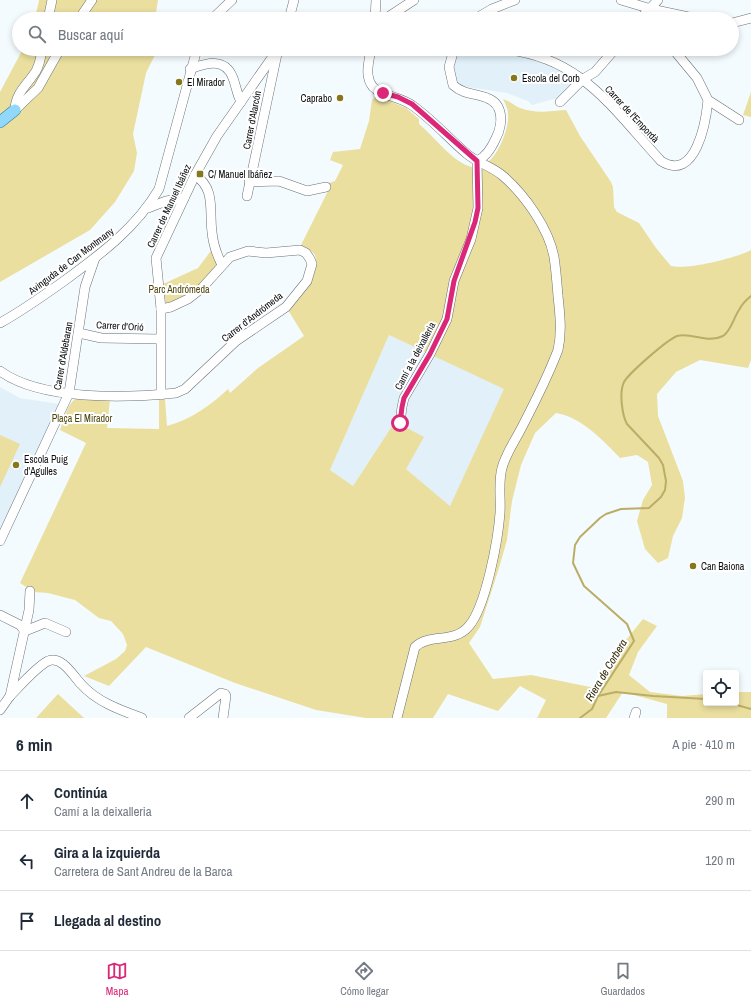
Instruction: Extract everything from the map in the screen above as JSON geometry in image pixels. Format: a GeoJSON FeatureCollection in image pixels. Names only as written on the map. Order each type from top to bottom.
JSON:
{"type":"FeatureCollection","features":[{"type":"Feature","properties":{"kind":"main road"},"geometry":{"type":"LineString","coordinates":[[0,122],[15,110]]}},
{"type":"Feature","properties":{"kind":"street"},"geometry":{"type":"LineString","coordinates":[[49,12],[52,0]]}},
{"type":"Feature","properties":{"kind":"street"},"geometry":{"type":"LineString","coordinates":[[84,12],[92,0]]}},
{"type":"Feature","properties":{"kind":"street"},"geometry":{"type":"LineString","coordinates":[[219,12],[232,0]]}},
{"type":"Feature","properties":{"kind":"street"},"geometry":{"type":"LineString","coordinates":[[291,12],[294,0]]}},
{"type":"Feature","properties":{"kind":"street"},"geometry":{"type":"LineString","coordinates":[[375,12],[376,0]]}},
{"type":"Feature","properties":{"kind":"street"},"geometry":{"type":"LineString","coordinates":[[396,12],[414,0]]}},
{"type":"Feature","properties":{"kind":"street"},"geometry":{"type":"LineString","coordinates":[[487,12],[515,0]]}},
{"type":"Feature","properties":{"kind":"street"},"geometry":{"type":"LineString","coordinates":[[621,0],[641,12]]}},
{"type":"Feature","properties":{"kind":"street"},"geometry":{"type":"LineString","coordinates":[[648,12],[658,0]]}},
{"type":"Feature","properties":{"kind":"street"},"geometry":{"type":"LineString","coordinates":[[739,21],[751,18]]}},
{"type":"Feature","properties":{"kind":"street"},"geometry":{"type":"LineString","coordinates":[[15,110],[16,99],[37,68],[40,56]]}},
{"type":"Feature","properties":{"kind":"street"},"geometry":{"type":"LineString","coordinates":[[15,110],[38,88],[56,56]]}},
{"type":"Feature","properties":{"kind":"street","name":"Avinguda de Can Montmany"},"geometry":{"type":"LineString","coordinates":[[0,323],[34,302],[95,258],[127,232],[148,208],[159,189],[195,56]]}},
{"type":"Feature","properties":{"kind":"street","name":"Carrer de Manuel Ibáñez"},"geometry":{"type":"LineString","coordinates":[[161,395],[160,309],[156,258],[195,175],[217,136],[273,56]]}},
{"type":"Feature","properties":{"kind":"street","name":"Carrer d'Alarcón"},"geometry":{"type":"LineString","coordinates":[[247,196],[249,182],[259,146],[263,113],[276,56]]}},
{"type":"Feature","properties":{"kind":"street"},"geometry":{"type":"LineString","coordinates":[[369,56],[367,75],[373,88],[379,92],[398,97],[412,104],[477,161],[503,176],[527,203],[548,237],[554,257],[561,338],[553,363],[522,427],[507,454],[502,467],[499,522],[496,544],[476,614],[470,626],[461,634],[453,637],[427,640],[421,642],[415,647],[397,718]]}},
{"type":"Feature","properties":{"kind":"street"},"geometry":{"type":"LineString","coordinates":[[453,56],[450,68],[453,85],[463,92],[487,97],[494,102],[501,115],[502,120],[497,137],[485,156],[477,161]]}},
{"type":"Feature","properties":{"kind":"street","name":"Carrer de l'Empordà"},"geometry":{"type":"LineString","coordinates":[[541,56],[558,63],[583,79],[661,161],[668,165],[674,166],[685,161],[699,145],[705,126],[708,100]]}},
{"type":"Feature","properties":{"kind":"street"},"geometry":{"type":"LineString","coordinates":[[560,102],[583,79],[595,72],[609,56]]}},
{"type":"Feature","properties":{"kind":"street"},"geometry":{"type":"LineString","coordinates":[[679,56],[697,78],[708,100],[739,120]]}},
{"type":"Feature","properties":{"kind":"street"},"geometry":{"type":"LineString","coordinates":[[190,69],[211,63],[220,63],[227,67],[233,78],[241,102]]}},
{"type":"Feature","properties":{"kind":"street","name":"Camí a la deixalleria"},"geometry":{"type":"LineString","coordinates":[[400,423],[404,398],[430,354],[447,319],[454,281],[475,222],[478,208],[477,161]]}},
{"type":"Feature","properties":{"kind":"street"},"geometry":{"type":"LineString","coordinates":[[195,175],[202,180],[210,193],[212,233],[214,244],[222,265]]}},
{"type":"Feature","properties":{"kind":"street"},"geometry":{"type":"LineString","coordinates":[[249,182],[279,181],[307,190],[326,187]]}},
{"type":"Feature","properties":{"kind":"street"},"geometry":{"type":"LineString","coordinates":[[159,189],[160,195],[166,201]]}},
{"type":"Feature","properties":{"kind":"street","name":"Avinguda de Can Montmany"},"geometry":{"type":"LineString","coordinates":[[148,208],[166,201],[184,198]]}},
{"type":"Feature","properties":{"kind":"street","name":"Carrer d'Andrómeda"},"geometry":{"type":"LineString","coordinates":[[0,371],[9,378],[35,388],[69,393],[99,395],[176,394],[185,389],[236,341],[286,307],[303,288],[312,264],[306,253],[300,250],[266,253],[248,251],[230,257],[202,288],[188,299],[171,307],[160,309]]}},
{"type":"Feature","properties":{"kind":"street","name":"Carrer d'Aldebaran"},"geometry":{"type":"LineString","coordinates":[[0,541],[69,393],[85,287],[95,258]]}},
{"type":"Feature","properties":{"kind":"street","name":"Carrer d'Orió"},"geometry":{"type":"LineString","coordinates":[[79,333],[101,338],[160,339]]}},
{"type":"Feature","properties":{"kind":"street"},"geometry":{"type":"LineString","coordinates":[[10,696],[29,610],[30,591]]}},
{"type":"Feature","properties":{"kind":"street"},"geometry":{"type":"LineString","coordinates":[[0,615],[20,625],[25,631]]}},
{"type":"Feature","properties":{"kind":"street"},"geometry":{"type":"LineString","coordinates":[[25,631],[45,623],[66,632]]}},
{"type":"Feature","properties":{"kind":"street"},"geometry":{"type":"LineString","coordinates":[[0,710],[10,696],[40,668],[49,661],[54,660],[66,667],[89,692],[115,708],[142,718]]}},
{"type":"Feature","properties":{"kind":"street"},"geometry":{"type":"LineString","coordinates":[[190,718],[221,693],[225,694],[226,696],[222,718]]}},
{"type":"Feature","properties":{"kind":"shaded area","name":"Escola del Corb"},"geometry":{"type":"Polygon","coordinates":[[[518,56],[544,61],[576,81],[561,97],[532,105],[528,101],[507,93],[461,86],[456,81],[454,72],[455,57],[518,56]]]}},
{"type":"Feature","properties":{"kind":"shaded area"},"geometry":{"type":"Polygon","coordinates":[[[389,335],[505,389],[450,506],[406,469],[405,427],[396,420],[353,486],[330,470],[389,335]]]}},
{"type":"Feature","properties":{"kind":"shaded area","name":"Escola Puig d'Agulles"},"geometry":{"type":"Polygon","coordinates":[[[0,387],[20,398],[59,404],[0,533],[0,387]]]}},
{"type":"Feature","properties":{"kind":"green space"},"geometry":{"type":"Polygon","coordinates":[[[39,0],[158,0],[156,12],[36,12],[39,0]]]}},
{"type":"Feature","properties":{"kind":"green space"},"geometry":{"type":"Polygon","coordinates":[[[19,56],[154,56],[146,73],[133,134],[137,153],[134,171],[115,202],[90,230],[0,282],[0,92],[19,56]]]}},
{"type":"Feature","properties":{"kind":"green space"},"geometry":{"type":"Polygon","coordinates":[[[751,92],[751,117],[743,115],[751,92]]]}},
{"type":"Feature","properties":{"kind":"green space","name":"Plaça El Mirador"},"geometry":{"type":"Polygon","coordinates":[[[377,96],[406,108],[419,119],[419,124],[458,160],[472,167],[480,167],[493,157],[503,139],[508,121],[508,114],[503,99],[526,110],[543,112],[566,110],[580,136],[611,182],[613,187],[614,207],[617,212],[639,223],[656,248],[671,266],[679,267],[700,265],[735,256],[751,250],[751,360],[748,368],[700,360],[676,372],[657,394],[658,416],[683,481],[685,498],[682,518],[673,536],[668,558],[658,563],[645,549],[637,521],[643,500],[652,485],[648,462],[637,455],[620,458],[599,437],[583,424],[565,415],[556,413],[535,433],[521,465],[512,501],[507,540],[499,568],[480,627],[469,643],[493,679],[531,675],[595,688],[626,640],[643,619],[657,626],[638,652],[629,675],[650,692],[682,696],[703,694],[703,706],[739,706],[739,692],[751,692],[751,718],[667,718],[667,704],[623,692],[606,718],[537,718],[546,700],[520,686],[498,711],[448,694],[433,718],[366,718],[316,710],[235,683],[146,647],[109,686],[84,676],[116,659],[125,651],[127,645],[123,634],[111,621],[99,618],[75,600],[48,593],[34,592],[20,583],[86,443],[60,430],[68,408],[76,399],[110,399],[107,428],[159,429],[159,399],[165,399],[167,426],[184,420],[215,401],[228,389],[230,393],[258,368],[304,336],[288,310],[309,286],[315,271],[316,263],[315,255],[311,251],[300,247],[328,191],[329,183],[335,181],[343,165],[330,160],[333,152],[360,149],[369,121],[372,100],[377,96]],[[389,335],[330,470],[353,486],[396,420],[404,418],[405,427],[424,437],[406,469],[450,506],[504,389],[389,335]]]}},
{"type":"Feature","properties":{"kind":"green space","name":"Parc Andrómeda"},"geometry":{"type":"Polygon","coordinates":[[[213,248],[219,265],[196,289],[182,299],[166,304],[163,284],[198,268],[213,248]]]}},
{"type":"Feature","properties":{"kind":"green space"},"geometry":{"type":"Polygon","coordinates":[[[0,435],[20,444],[0,487],[0,435]]]}},
{"type":"Feature","properties":{"kind":"green space"},"geometry":{"type":"Polygon","coordinates":[[[58,694],[84,718],[36,718],[58,694]]]}},
{"type":"Feature","properties":{"kind":"waterway","name":"Riera de Corbera"},"geometry":{"type":"LineString","coordinates":[[580,718],[592,709],[598,696],[634,641],[627,624],[584,586],[573,563],[575,545],[580,537],[606,514],[621,509],[649,508],[661,497],[665,490],[666,481],[663,465],[659,458],[625,420],[621,397],[622,386],[627,378],[649,357],[677,336],[688,335],[711,339],[726,334],[741,306],[751,296]]}},
{"type":"Feature","properties":{"kind":"waterway"},"geometry":{"type":"LineString","coordinates":[[598,696],[616,692],[703,699]]}},
{"type":"Feature","properties":{"kind":"waterway"},"geometry":{"type":"LineString","coordinates":[[739,706],[751,709]]}},
{"type":"Feature","properties":{"kind":"place","name":"Escola del Corb"},"geometry":{"type":"Point","coordinates":[514,78]}},
{"type":"Feature","properties":{"kind":"place","name":"El Mirador"},"geometry":{"type":"Point","coordinates":[179,82]}},
{"type":"Feature","properties":{"kind":"place","name":"Caprabo"},"geometry":{"type":"Point","coordinates":[340,98]}},
{"type":"Feature","properties":{"kind":"place","name":"C/ Manuel Ibáñez"},"geometry":{"type":"Point","coordinates":[200,174]}},
{"type":"Feature","properties":{"kind":"place","name":"Escola Puig d'Agulles"},"geometry":{"type":"Point","coordinates":[16,465]}},
{"type":"Feature","properties":{"kind":"place","name":"Can Baiona"},"geometry":{"type":"Point","coordinates":[693,566]}},
{"type":"Feature","properties":{"kind":"route"},"geometry":{"type":"LineString","coordinates":[[383,93],[398,97],[412,104],[468,155],[477,161],[478,208],[470,239],[454,281],[447,319],[438,340],[415,382],[404,398],[400,423]]}}]}
